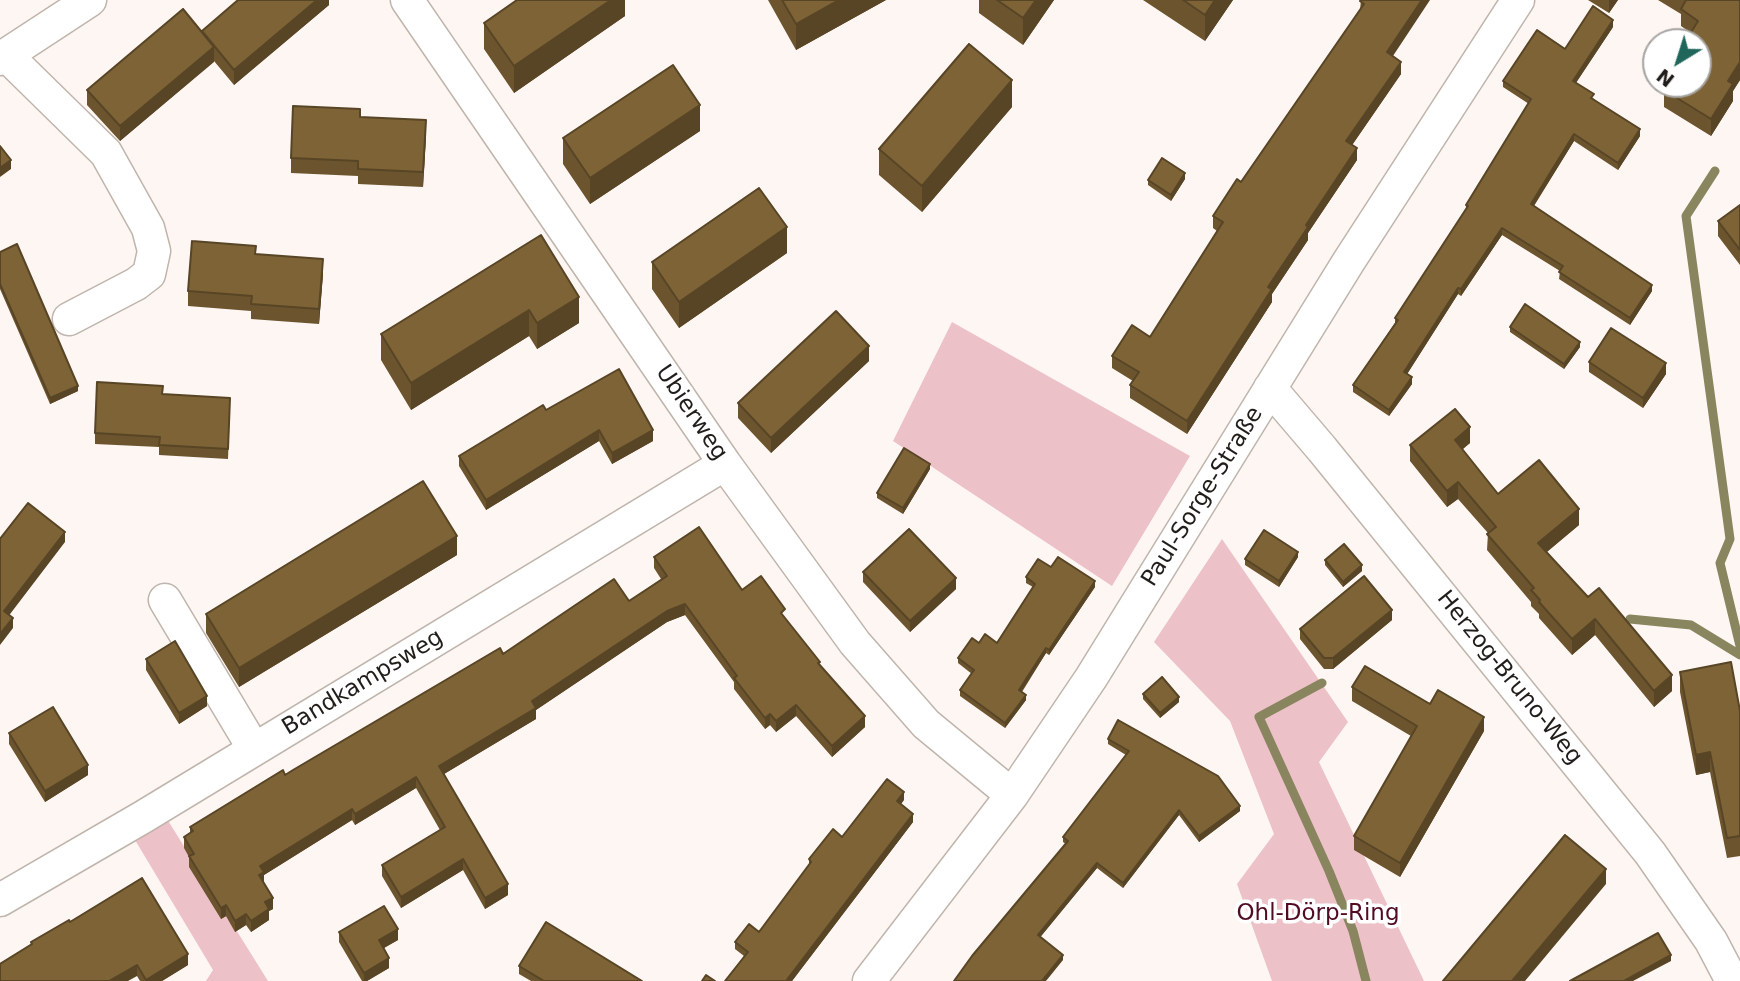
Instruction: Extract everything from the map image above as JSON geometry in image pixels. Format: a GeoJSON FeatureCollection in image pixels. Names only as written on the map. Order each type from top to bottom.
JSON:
{"type":"FeatureCollection","features":[{"type":"Feature","properties":{"kind":"street"},"geometry":{"type":"LineString","coordinates":[[69,319],[136,284],[149,274],[154,251],[148,228],[106,153],[3,57],[90,0]]}},
{"type":"Feature","properties":{"kind":"street","name":"Ubierweg"},"geometry":{"type":"LineString","coordinates":[[407,0],[725,464],[855,643],[926,724],[1012,795]]}},
{"type":"Feature","properties":{"kind":"street","name":"Paul-Sorge-Straße"},"geometry":{"type":"LineString","coordinates":[[869,981],[1012,795],[1091,678],[1270,388],[1518,0]]}},
{"type":"Feature","properties":{"kind":"street","name":"Herzog-Bruno-Weg"},"geometry":{"type":"LineString","coordinates":[[1270,388],[1331,459],[1650,853],[1711,941],[1732,981]]}},
{"type":"Feature","properties":{"kind":"street","name":"Bandkampsweg"},"geometry":{"type":"LineString","coordinates":[[0,900],[143,817],[725,464]]}},
{"type":"Feature","properties":{"kind":"street"},"geometry":{"type":"LineString","coordinates":[[165,600],[254,749]]}},
{"type":"Feature","properties":{"kind":"green space"},"geometry":{"type":"Polygon","coordinates":[[[952,322],[1190,456],[1112,586],[893,441],[952,322]]]}},
{"type":"Feature","properties":{"kind":"green space","name":"Ohl-Dörp-Ring"},"geometry":{"type":"Polygon","coordinates":[[[1222,539],[1348,722],[1319,762],[1424,981],[1272,981],[1237,884],[1274,834],[1230,721],[1154,642],[1222,539]]]}},
{"type":"Feature","properties":{"kind":"green space"},"geometry":{"type":"Polygon","coordinates":[[[167,819],[268,981],[206,981],[213,970],[135,840],[167,819]]]}},
{"type":"Feature","properties":{"kind":"building"},"geometry":{"type":"Polygon","coordinates":[[[238,0],[317,0],[234,70],[202,31],[238,0]]]}},
{"type":"Feature","properties":{"kind":"building"},"geometry":{"type":"Polygon","coordinates":[[[517,0],[611,0],[514,66],[484,23],[517,0]]]}},
{"type":"Feature","properties":{"kind":"building"},"geometry":{"type":"Polygon","coordinates":[[[782,0],[839,0],[796,24],[782,0]]]}},
{"type":"Feature","properties":{"kind":"building"},"geometry":{"type":"Polygon","coordinates":[[[997,0],[1036,0],[1023,18],[997,0]]]}},
{"type":"Feature","properties":{"kind":"building"},"geometry":{"type":"Polygon","coordinates":[[[1183,0],[1215,0],[1205,15],[1183,0]]]}},
{"type":"Feature","properties":{"kind":"building"},"geometry":{"type":"Polygon","coordinates":[[[1361,0],[1422,0],[1387,52],[1401,62],[1346,141],[1357,148],[1306,225],[1308,227],[1268,287],[1272,289],[1187,421],[1130,385],[1139,372],[1112,356],[1132,325],[1150,337],[1223,222],[1213,216],[1237,179],[1241,182],[1364,4],[1361,0]]]}},
{"type":"Feature","properties":{"kind":"building"},"geometry":{"type":"Polygon","coordinates":[[[1686,0],[1740,0],[1740,62],[1728,81],[1733,84],[1711,119],[1677,98],[1712,98],[1712,28],[1694,28],[1698,21],[1681,9],[1686,0]]]}},
{"type":"Feature","properties":{"kind":"building"},"geometry":{"type":"Polygon","coordinates":[[[1593,6],[1613,20],[1573,81],[1594,94],[1591,98],[1640,129],[1618,163],[1574,134],[1531,204],[1652,285],[1630,318],[1559,272],[1563,266],[1502,228],[1461,289],[1458,288],[1404,372],[1412,377],[1389,410],[1353,385],[1398,320],[1395,318],[1468,206],[1466,205],[1531,99],[1503,81],[1537,30],[1565,49],[1593,6]]]}},
{"type":"Feature","properties":{"kind":"building"},"geometry":{"type":"Polygon","coordinates":[[[183,9],[214,47],[120,126],[87,90],[183,9]]]}},
{"type":"Feature","properties":{"kind":"building"},"geometry":{"type":"Polygon","coordinates":[[[969,44],[1012,80],[922,186],[879,149],[969,44]]]}},
{"type":"Feature","properties":{"kind":"building"},"geometry":{"type":"Polygon","coordinates":[[[673,65],[700,105],[590,178],[563,138],[673,65]]]}},
{"type":"Feature","properties":{"kind":"building"},"geometry":{"type":"Polygon","coordinates":[[[293,106],[360,109],[360,117],[426,120],[423,172],[358,169],[358,161],[291,158],[293,106]]]}},
{"type":"Feature","properties":{"kind":"building"},"geometry":{"type":"Polygon","coordinates":[[[0,146],[11,160],[0,168],[0,146]]]}},
{"type":"Feature","properties":{"kind":"building"},"geometry":{"type":"Polygon","coordinates":[[[1162,158],[1185,173],[1171,195],[1148,180],[1162,158]]]}},
{"type":"Feature","properties":{"kind":"building"},"geometry":{"type":"Polygon","coordinates":[[[759,188],[787,227],[679,302],[652,262],[759,188]]]}},
{"type":"Feature","properties":{"kind":"building"},"geometry":{"type":"Polygon","coordinates":[[[1740,205],[1740,250],[1718,221],[1740,205]]]}},
{"type":"Feature","properties":{"kind":"building"},"geometry":{"type":"Polygon","coordinates":[[[541,235],[579,297],[537,323],[529,310],[411,383],[381,334],[541,235]]]}},
{"type":"Feature","properties":{"kind":"building"},"geometry":{"type":"Polygon","coordinates":[[[192,241],[256,246],[255,254],[323,259],[319,309],[251,304],[252,296],[188,291],[192,241]]]}},
{"type":"Feature","properties":{"kind":"building"},"geometry":{"type":"Polygon","coordinates":[[[17,244],[78,386],[50,398],[0,284],[0,252],[17,244]]]}},
{"type":"Feature","properties":{"kind":"building"},"geometry":{"type":"Polygon","coordinates":[[[1525,304],[1580,342],[1564,364],[1510,327],[1525,304]]]}},
{"type":"Feature","properties":{"kind":"building"},"geometry":{"type":"Polygon","coordinates":[[[836,311],[869,346],[771,438],[738,403],[836,311]]]}},
{"type":"Feature","properties":{"kind":"building"},"geometry":{"type":"Polygon","coordinates":[[[1611,328],[1666,363],[1643,398],[1589,362],[1611,328]]]}},
{"type":"Feature","properties":{"kind":"building"},"geometry":{"type":"Polygon","coordinates":[[[619,369],[653,430],[612,453],[599,430],[486,500],[459,456],[543,405],[546,410],[619,369]]]}},
{"type":"Feature","properties":{"kind":"building"},"geometry":{"type":"Polygon","coordinates":[[[97,382],[163,386],[162,394],[230,398],[228,449],[159,445],[160,437],[95,433],[97,382]]]}},
{"type":"Feature","properties":{"kind":"building"},"geometry":{"type":"Polygon","coordinates":[[[1455,409],[1470,427],[1455,440],[1498,494],[1539,460],[1579,509],[1538,543],[1588,597],[1599,588],[1672,675],[1654,691],[1595,619],[1572,639],[1539,602],[1531,590],[1534,588],[1487,534],[1496,527],[1458,482],[1447,491],[1410,445],[1455,409]]]}},
{"type":"Feature","properties":{"kind":"building"},"geometry":{"type":"Polygon","coordinates":[[[904,448],[930,464],[903,508],[877,493],[904,448]]]}},
{"type":"Feature","properties":{"kind":"building"},"geometry":{"type":"Polygon","coordinates":[[[423,481],[457,536],[239,668],[206,614],[423,481]]]}},
{"type":"Feature","properties":{"kind":"building"},"geometry":{"type":"Polygon","coordinates":[[[28,503],[65,532],[4,611],[13,618],[0,634],[0,539],[28,503]]]}},
{"type":"Feature","properties":{"kind":"building"},"geometry":{"type":"Polygon","coordinates":[[[699,527],[742,590],[761,576],[785,609],[781,613],[820,662],[818,663],[865,716],[832,746],[796,705],[776,721],[770,714],[765,718],[734,678],[737,676],[685,604],[667,611],[532,701],[536,708],[439,766],[508,884],[485,898],[463,859],[401,897],[382,865],[445,827],[416,777],[355,814],[352,809],[260,866],[264,872],[259,875],[273,898],[265,902],[269,909],[251,921],[246,914],[235,921],[226,905],[221,908],[189,856],[194,854],[184,837],[193,831],[190,827],[283,770],[285,775],[500,648],[503,654],[614,579],[629,601],[667,576],[654,557],[699,527]]]}},
{"type":"Feature","properties":{"kind":"building"},"geometry":{"type":"Polygon","coordinates":[[[909,529],[956,578],[910,621],[863,572],[909,529]]]}},
{"type":"Feature","properties":{"kind":"building"},"geometry":{"type":"Polygon","coordinates":[[[1264,530],[1298,552],[1279,581],[1245,559],[1264,530]]]}},
{"type":"Feature","properties":{"kind":"building"},"geometry":{"type":"Polygon","coordinates":[[[1344,544],[1362,565],[1343,582],[1325,560],[1344,544]]]}},
{"type":"Feature","properties":{"kind":"building"},"geometry":{"type":"Polygon","coordinates":[[[1058,557],[1095,581],[1019,690],[1026,695],[1005,723],[960,690],[974,670],[958,658],[972,638],[979,643],[985,634],[997,643],[1035,584],[1026,577],[1038,559],[1051,567],[1058,557]]]}},
{"type":"Feature","properties":{"kind":"building"},"geometry":{"type":"Polygon","coordinates":[[[1364,576],[1392,610],[1333,658],[1324,658],[1300,629],[1364,576]]]}},
{"type":"Feature","properties":{"kind":"building"},"geometry":{"type":"Polygon","coordinates":[[[175,641],[207,696],[179,713],[146,659],[175,641]]]}},
{"type":"Feature","properties":{"kind":"building"},"geometry":{"type":"Polygon","coordinates":[[[1731,662],[1740,711],[1740,836],[1727,838],[1710,752],[1696,755],[1680,672],[1731,662]]]}},
{"type":"Feature","properties":{"kind":"building"},"geometry":{"type":"Polygon","coordinates":[[[1365,666],[1430,704],[1438,690],[1484,717],[1400,863],[1354,836],[1417,726],[1352,687],[1365,666]]]}},
{"type":"Feature","properties":{"kind":"building"},"geometry":{"type":"Polygon","coordinates":[[[1162,677],[1179,697],[1160,713],[1143,694],[1162,677]]]}},
{"type":"Feature","properties":{"kind":"building"},"geometry":{"type":"Polygon","coordinates":[[[53,707],[88,765],[45,791],[9,733],[53,707]]]}},
{"type":"Feature","properties":{"kind":"building"},"geometry":{"type":"Polygon","coordinates":[[[1118,720],[1218,776],[1240,806],[1199,836],[1179,810],[1123,883],[1097,863],[1038,935],[1063,955],[1042,981],[954,981],[1068,841],[1063,837],[1129,751],[1108,739],[1118,720]]]}},
{"type":"Feature","properties":{"kind":"building"},"geometry":{"type":"Polygon","coordinates":[[[887,779],[904,792],[897,801],[913,814],[786,981],[725,981],[748,952],[735,942],[749,924],[759,932],[833,829],[842,837],[887,779]]]}},
{"type":"Feature","properties":{"kind":"building"},"geometry":{"type":"Polygon","coordinates":[[[1565,835],[1606,869],[1512,981],[1443,981],[1565,835]]]}},
{"type":"Feature","properties":{"kind":"building"},"geometry":{"type":"Polygon","coordinates":[[[142,878],[188,954],[146,980],[137,965],[109,981],[0,981],[0,964],[32,944],[31,942],[69,920],[70,922],[142,878]]]}},
{"type":"Feature","properties":{"kind":"building"},"geometry":{"type":"Polygon","coordinates":[[[384,906],[398,929],[379,940],[389,958],[364,973],[339,932],[384,906]]]}},
{"type":"Feature","properties":{"kind":"building"},"geometry":{"type":"Polygon","coordinates":[[[546,922],[642,981],[544,981],[519,966],[546,922]]]}},
{"type":"Feature","properties":{"kind":"building"},"geometry":{"type":"Polygon","coordinates":[[[1658,933],[1671,955],[1624,981],[1570,981],[1658,933]]]}},
{"type":"Feature","properties":{"kind":"building"},"geometry":{"type":"Polygon","coordinates":[[[706,975],[715,981],[702,981],[706,975]]]}},
{"type":"Feature","properties":{"kind":"waterway"},"geometry":{"type":"LineString","coordinates":[[1715,171],[1686,216],[1730,539],[1720,563],[1740,646]]}},
{"type":"Feature","properties":{"kind":"waterway"},"geometry":{"type":"LineString","coordinates":[[1630,619],[1691,625],[1740,655]]}},
{"type":"Feature","properties":{"kind":"waterway"},"geometry":{"type":"LineString","coordinates":[[1322,683],[1259,717],[1329,871],[1353,931],[1366,981]]}}]}
